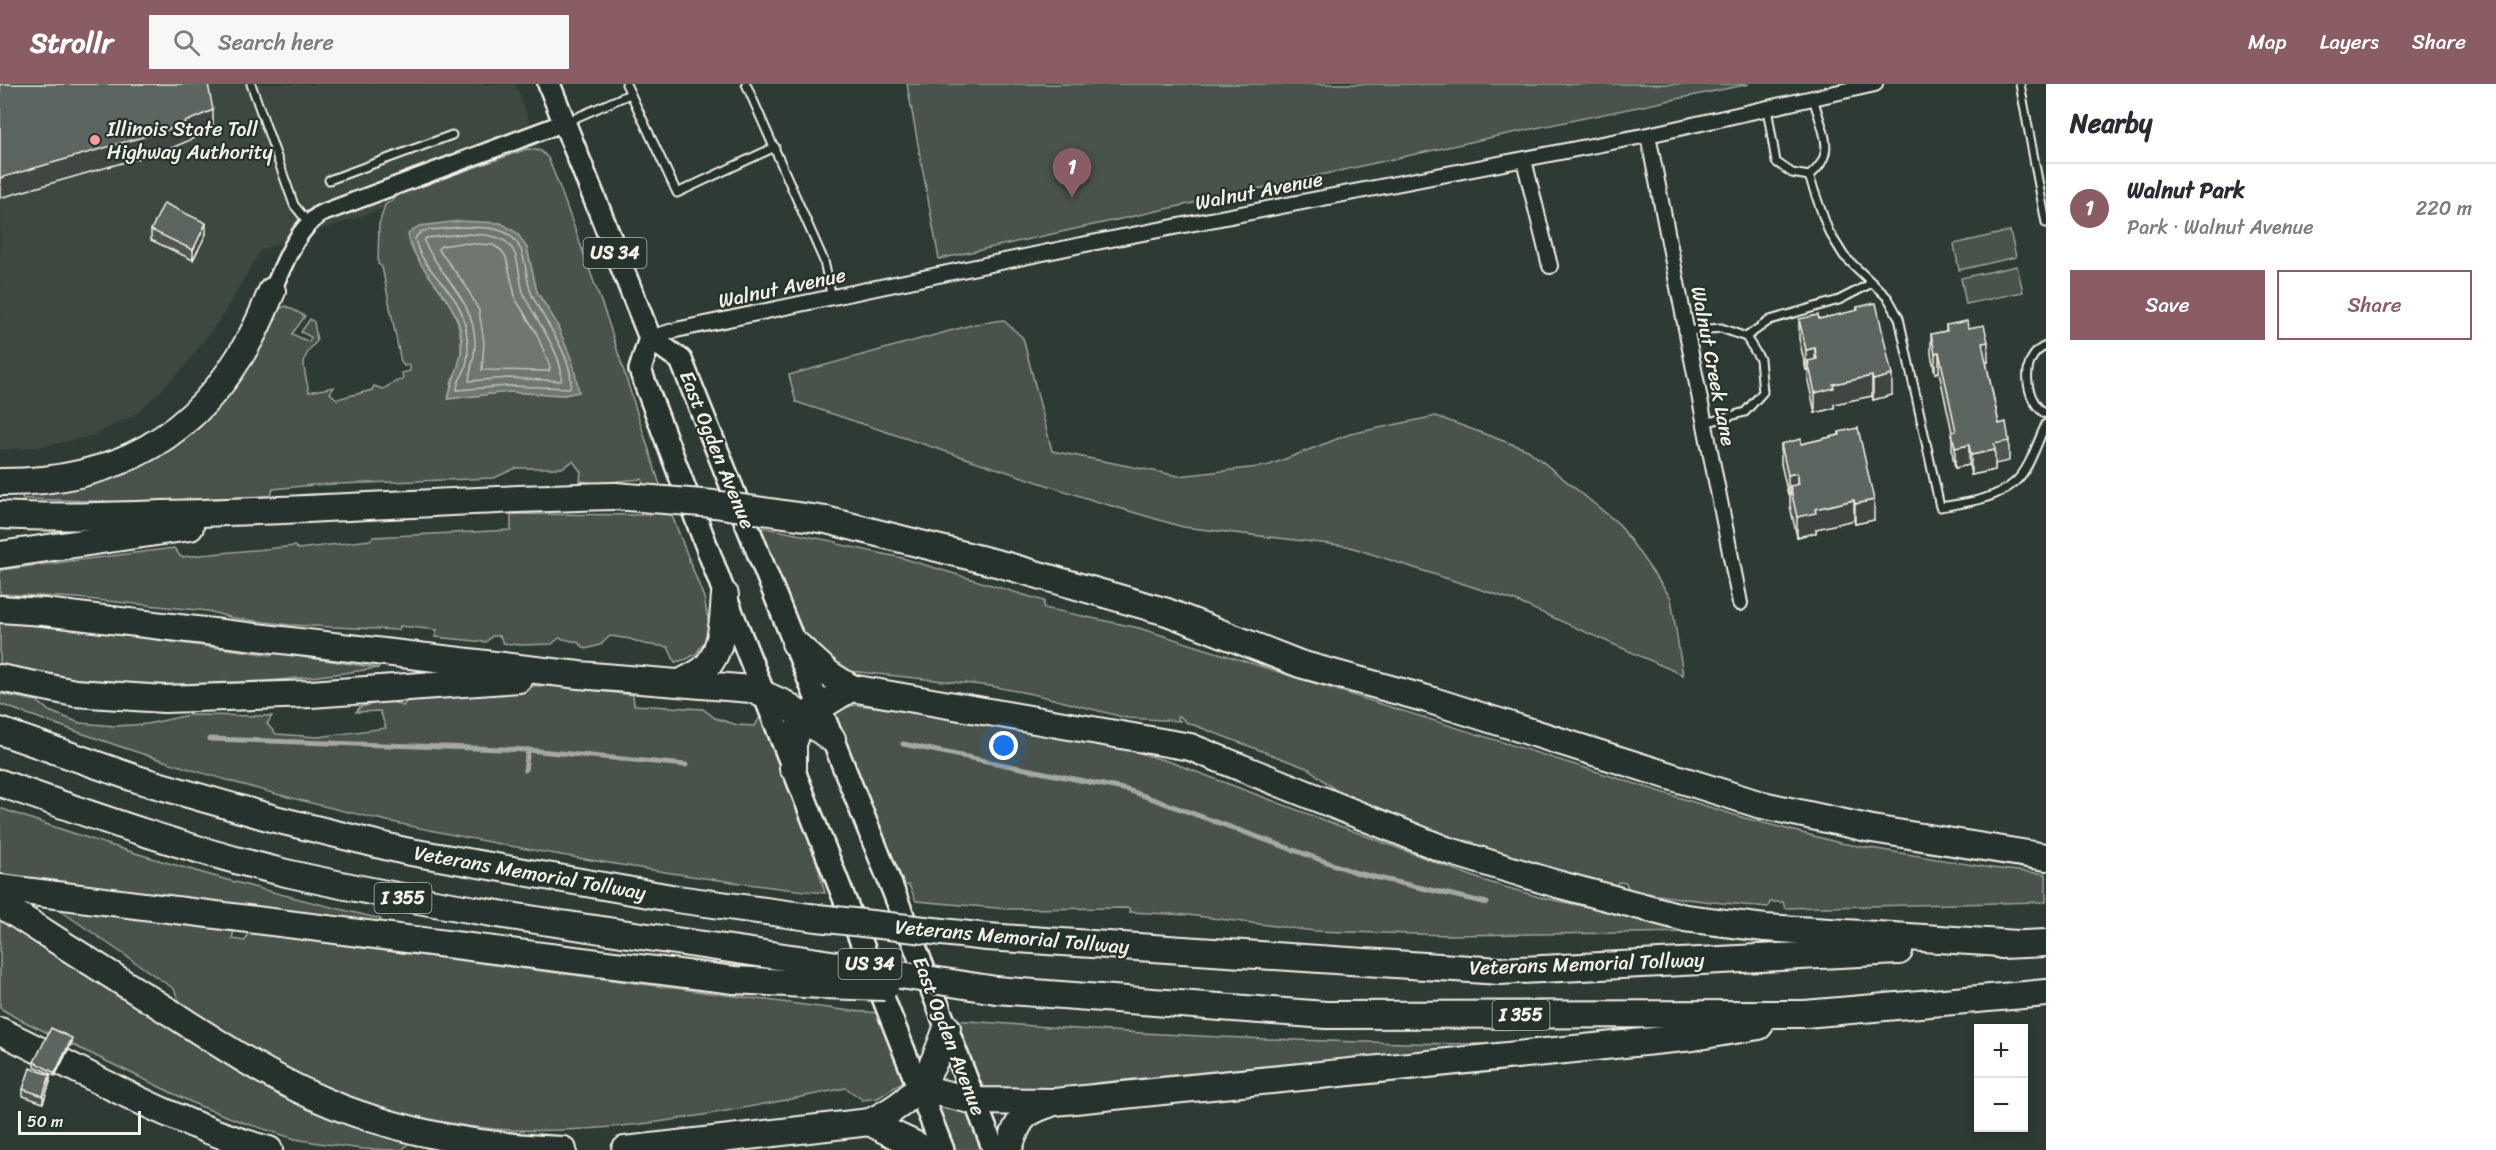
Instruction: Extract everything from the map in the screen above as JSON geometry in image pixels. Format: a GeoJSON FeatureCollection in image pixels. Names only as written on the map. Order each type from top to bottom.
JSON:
{"type":"FeatureCollection","features":[{"type":"Feature","properties":{"kind":"highway"},"geometry":{"type":"LineString","coordinates":[[0,482],[27,482],[74,477],[124,461],[161,442],[197,411],[224,379],[251,338],[272,291]]}},
{"type":"Feature","properties":{"kind":"highway"},"geometry":{"type":"LineString","coordinates":[[0,516],[297,511],[532,498],[615,496],[714,504],[826,520],[1004,565],[1167,612],[1300,664],[1427,699],[1758,804],[1872,829],[2046,857]]}},
{"type":"Feature","properties":{"kind":"highway"},"geometry":{"type":"LineString","coordinates":[[0,555],[297,511]]}},
{"type":"Feature","properties":{"kind":"highway"},"geometry":{"type":"LineString","coordinates":[[682,682],[705,669],[716,650],[723,630],[725,595]]}},
{"type":"Feature","properties":{"kind":"highway"},"geometry":{"type":"LineString","coordinates":[[0,609],[100,618],[579,675],[751,689],[810,712],[832,739]]}},
{"type":"Feature","properties":{"kind":"highway"},"geometry":{"type":"LineString","coordinates":[[795,644],[829,675],[851,688],[1190,747],[1446,850],[1557,884],[1685,918],[1765,928],[2018,944]]}},
{"type":"Feature","properties":{"kind":"highway"},"geometry":{"type":"LineString","coordinates":[[0,678],[75,693],[164,699],[311,694],[579,675]]}},
{"type":"Feature","properties":{"kind":"highway"},"geometry":{"type":"LineString","coordinates":[[793,768],[794,744],[810,712],[851,688]]}},
{"type":"Feature","properties":{"kind":"highway","name":"Veterans Memorial Tollway"},"geometry":{"type":"LineString","coordinates":[[0,731],[140,780],[275,819],[405,851],[677,899],[809,917],[987,937],[1500,971],[2046,943]]}},
{"type":"Feature","properties":{"kind":"highway","name":"I 355"},"geometry":{"type":"LineString","coordinates":[[0,783],[171,841],[284,872],[396,896],[820,974],[1326,1015],[1805,1014],[2046,993]]}},
{"type":"Feature","properties":{"kind":"highway"},"geometry":{"type":"LineString","coordinates":[[0,888],[723,979],[820,974]]}},
{"type":"Feature","properties":{"kind":"highway"},"geometry":{"type":"LineString","coordinates":[[0,904],[248,1063],[328,1103],[369,1118],[459,1142],[562,1150]]}},
{"type":"Feature","properties":{"kind":"highway"},"geometry":{"type":"LineString","coordinates":[[920,1088],[975,1101],[1055,1102],[1693,1037],[1848,1011]]}},
{"type":"Feature","properties":{"kind":"highway"},"geometry":{"type":"LineString","coordinates":[[625,1150],[870,1122],[893,1111],[920,1088],[932,1069],[947,1028]]}},
{"type":"Feature","properties":{"kind":"highway"},"geometry":{"type":"LineString","coordinates":[[0,1031],[177,1117],[240,1142],[269,1150]]}},
{"type":"Feature","properties":{"kind":"highway"},"geometry":{"type":"LineString","coordinates":[[1008,1150],[1017,1126],[1027,1112],[1055,1102]]}},
{"type":"Feature","properties":{"kind":"highway"},"geometry":{"type":"LineString","coordinates":[[870,1122],[885,1132],[904,1138],[926,1150]]}},
{"type":"Feature","properties":{"kind":"main road","name":"US 34"},"geometry":{"type":"LineString","coordinates":[[549,84],[650,338],[640,370],[725,595],[943,1150]]}},
{"type":"Feature","properties":{"kind":"main road","name":"East Ogden Avenue"},"geometry":{"type":"LineString","coordinates":[[650,338],[681,360],[795,644],[810,712]]}},
{"type":"Feature","properties":{"kind":"main road","name":"East Ogden Avenue"},"geometry":{"type":"LineString","coordinates":[[832,739],[994,1150]]}},
{"type":"Feature","properties":{"kind":"street","name":"Walnut Avenue"},"geometry":{"type":"LineString","coordinates":[[650,338],[676,330],[1081,245],[1648,135],[1875,84]]}},
{"type":"Feature","properties":{"kind":"street"},"geometry":{"type":"LineString","coordinates":[[272,291],[285,262],[308,222],[339,206],[563,123]]}},
{"type":"Feature","properties":{"kind":"street","name":"Walnut Creek Lane"},"geometry":{"type":"LineString","coordinates":[[1648,135],[1740,603]]}},
{"type":"Feature","properties":{"kind":"street"},"geometry":{"type":"LineString","coordinates":[[1524,160],[1550,266]]}},
{"type":"Feature","properties":{"kind":"lane"},"geometry":{"type":"LineString","coordinates":[[251,84],[294,206],[308,222]]}},
{"type":"Feature","properties":{"kind":"lane"},"geometry":{"type":"LineString","coordinates":[[626,84],[677,193],[775,147]]}},
{"type":"Feature","properties":{"kind":"lane"},"geometry":{"type":"LineString","coordinates":[[746,84],[824,261],[832,298]]}},
{"type":"Feature","properties":{"kind":"lane"},"geometry":{"type":"LineString","coordinates":[[2020,84],[2046,223]]}},
{"type":"Feature","properties":{"kind":"lane"},"geometry":{"type":"LineString","coordinates":[[563,123],[630,94]]}},
{"type":"Feature","properties":{"kind":"lane"},"geometry":{"type":"LineString","coordinates":[[1767,108],[1776,162],[1792,173],[1809,176],[1819,168],[1826,156],[1826,140],[1813,97]]}},
{"type":"Feature","properties":{"kind":"lane"},"geometry":{"type":"LineString","coordinates":[[329,180],[452,135]]}},
{"type":"Feature","properties":{"kind":"lane"},"geometry":{"type":"LineString","coordinates":[[1809,176],[1828,230],[1844,256],[1888,298],[1899,318],[1940,507],[1971,502],[2000,493],[2016,482],[2046,424]]}},
{"type":"Feature","properties":{"kind":"lane"},"geometry":{"type":"LineString","coordinates":[[1746,337],[1770,320],[1839,300],[1872,283]]}},
{"type":"Feature","properties":{"kind":"lane"},"geometry":{"type":"LineString","coordinates":[[1686,331],[1721,328],[1746,337],[1760,359],[1763,392],[1745,412],[1705,423]]}},
{"type":"Feature","properties":{"kind":"lane"},"geometry":{"type":"LineString","coordinates":[[2046,346],[2041,348],[2027,368],[2030,394],[2040,410],[2046,414]]}},
{"type":"Feature","properties":{"kind":"shaded area"},"geometry":{"type":"Polygon","coordinates":[[[0,84],[515,84],[542,155],[261,250],[219,321],[180,372],[136,414],[92,436],[37,447],[0,450],[0,84]]]}},
{"type":"Feature","properties":{"kind":"shaded area"},"geometry":{"type":"Polygon","coordinates":[[[907,84],[1749,84],[1493,137],[939,259],[907,84]]]}},
{"type":"Feature","properties":{"kind":"shaded area"},"geometry":{"type":"Polygon","coordinates":[[[527,149],[541,151],[548,158],[608,321],[659,482],[704,598],[710,629],[696,654],[675,662],[668,647],[610,636],[600,645],[586,649],[577,642],[559,638],[552,644],[520,645],[503,643],[500,636],[492,636],[486,642],[435,637],[437,630],[400,626],[399,630],[290,625],[233,618],[208,611],[76,598],[0,594],[0,570],[174,548],[181,557],[295,546],[298,549],[370,540],[373,537],[511,530],[511,514],[651,515],[642,479],[596,483],[580,481],[581,472],[573,461],[562,468],[516,468],[494,478],[313,485],[273,489],[271,496],[126,502],[22,499],[23,493],[143,459],[273,311],[286,306],[305,316],[292,334],[309,342],[311,337],[301,332],[310,319],[314,322],[317,341],[307,353],[304,364],[309,392],[334,387],[330,393],[337,399],[372,390],[374,386],[383,389],[403,380],[402,373],[410,371],[410,365],[404,366],[401,362],[382,267],[378,264],[379,224],[385,205],[402,193],[527,149]],[[410,245],[447,300],[459,327],[460,363],[452,380],[449,399],[508,392],[564,395],[579,392],[556,322],[537,292],[527,248],[410,245]]]}},
{"type":"Feature","properties":{"kind":"shaded area"},"geometry":{"type":"Polygon","coordinates":[[[2010,231],[2016,257],[1959,270],[1954,244],[2010,231]]]}},
{"type":"Feature","properties":{"kind":"shaded area"},"geometry":{"type":"Polygon","coordinates":[[[2017,266],[2023,292],[1966,304],[1961,278],[2017,266]]]}},
{"type":"Feature","properties":{"kind":"shaded area"},"geometry":{"type":"Polygon","coordinates":[[[1003,320],[1023,338],[1052,451],[1179,476],[1267,466],[1350,434],[1436,416],[1528,450],[1619,524],[1671,598],[1683,675],[1513,600],[1347,546],[1183,527],[1095,501],[796,402],[789,375],[975,324],[1003,320]]]}},
{"type":"Feature","properties":{"kind":"shaded area"},"geometry":{"type":"Polygon","coordinates":[[[761,527],[902,558],[1044,601],[1044,608],[1139,628],[1741,817],[1840,843],[1991,868],[2046,874],[2046,902],[1785,908],[1783,902],[1770,902],[1768,907],[1664,896],[1629,890],[1626,883],[1618,882],[1615,888],[1475,850],[1474,842],[1465,840],[1460,845],[1352,803],[1309,769],[1186,722],[1180,716],[1177,717],[1180,721],[1127,718],[991,686],[833,668],[810,644],[800,625],[761,527]]]}},
{"type":"Feature","properties":{"kind":"shaded area"},"geometry":{"type":"Polygon","coordinates":[[[0,622],[272,655],[275,653],[379,668],[284,680],[237,683],[142,684],[47,676],[0,668],[0,622]]]}},
{"type":"Feature","properties":{"kind":"shaded area"},"geometry":{"type":"Polygon","coordinates":[[[479,686],[558,686],[633,695],[634,705],[703,709],[715,718],[737,725],[755,726],[760,717],[815,856],[825,893],[717,880],[558,855],[356,814],[180,766],[0,704],[0,694],[37,701],[49,711],[80,723],[115,726],[147,724],[189,715],[272,716],[267,724],[276,734],[318,737],[386,728],[380,711],[356,712],[360,707],[382,702],[383,698],[403,706],[413,692],[479,686]]]}},
{"type":"Feature","properties":{"kind":"shaded area"},"geometry":{"type":"Polygon","coordinates":[[[855,705],[907,710],[1095,739],[1173,763],[1485,881],[1539,897],[1709,932],[1447,935],[1314,931],[1188,915],[1130,912],[1129,908],[1008,909],[916,901],[909,885],[904,885],[836,719],[836,710],[855,705]]]}},
{"type":"Feature","properties":{"kind":"shaded area"},"geometry":{"type":"Polygon","coordinates":[[[0,808],[189,869],[381,919],[379,924],[4,875],[0,873],[0,808]]]}},
{"type":"Feature","properties":{"kind":"shaded area"},"geometry":{"type":"Polygon","coordinates":[[[55,907],[234,930],[232,939],[245,941],[248,933],[880,1013],[904,1081],[878,1098],[863,1100],[846,1088],[680,1119],[596,1128],[512,1130],[474,1127],[435,1120],[379,1106],[339,1092],[255,1051],[194,1016],[180,1003],[174,989],[55,907]]]}},
{"type":"Feature","properties":{"kind":"shaded area"},"geometry":{"type":"Polygon","coordinates":[[[0,917],[238,1072],[317,1110],[428,1143],[429,1150],[420,1143],[416,1146],[409,1143],[402,1150],[362,1149],[295,1139],[195,1104],[15,1017],[0,1008],[0,917]]]}},
{"type":"Feature","properties":{"kind":"shaded area"},"geometry":{"type":"Polygon","coordinates":[[[955,1020],[1218,1037],[1482,1044],[1485,1050],[1294,1066],[1287,1064],[1095,1083],[1092,1086],[996,1096],[984,1093],[955,1020]]]}},
{"type":"Feature","properties":{"kind":"shaded area"},"geometry":{"type":"Polygon","coordinates":[[[933,1097],[967,1110],[983,1150],[954,1150],[933,1097]]]}},
{"type":"Feature","properties":{"kind":"water"},"geometry":{"type":"Polygon","coordinates":[[[460,221],[501,223],[517,233],[527,248],[537,292],[556,322],[573,363],[579,392],[564,395],[508,392],[448,399],[461,352],[460,329],[455,314],[420,263],[408,234],[419,226],[460,221]]]}},
{"type":"Feature","properties":{"kind":"building","name":"Illinois State Toll Highway Authority"},"geometry":{"type":"Polygon","coordinates":[[[0,84],[208,84],[213,110],[167,130],[0,178],[0,84]]]}},
{"type":"Feature","properties":{"kind":"building"},"geometry":{"type":"Polygon","coordinates":[[[164,203],[206,223],[193,250],[151,230],[164,203]]]}},
{"type":"Feature","properties":{"kind":"building"},"geometry":{"type":"Polygon","coordinates":[[[1876,303],[1892,375],[1873,380],[1872,376],[1833,384],[1834,388],[1815,393],[1808,361],[1817,359],[1815,348],[1806,350],[1799,319],[1818,315],[1819,319],[1858,310],[1857,307],[1876,303]]]}},
{"type":"Feature","properties":{"kind":"building"},"geometry":{"type":"Polygon","coordinates":[[[1967,321],[1968,328],[1984,325],[1988,342],[1982,343],[1999,424],[2006,422],[2009,441],[1994,444],[1995,450],[1971,455],[1969,445],[1955,448],[1952,432],[1956,431],[1939,352],[1935,353],[1931,334],[1947,331],[1946,325],[1967,321]]]}},
{"type":"Feature","properties":{"kind":"building"},"geometry":{"type":"Polygon","coordinates":[[[1858,428],[1874,500],[1855,504],[1854,500],[1815,509],[1816,513],[1797,517],[1790,486],[1799,484],[1797,473],[1788,475],[1781,444],[1801,439],[1801,444],[1840,435],[1839,432],[1858,428]]]}},
{"type":"Feature","properties":{"kind":"building"},"geometry":{"type":"Polygon","coordinates":[[[51,1028],[72,1038],[55,1073],[34,1062],[51,1028]]]}},
{"type":"Feature","properties":{"kind":"building"},"geometry":{"type":"Polygon","coordinates":[[[30,1068],[50,1075],[43,1096],[23,1089],[30,1068]]]}},
{"type":"Feature","properties":{"kind":"waterway"},"geometry":{"type":"LineString","coordinates":[[210,739],[528,750],[686,765]]}},
{"type":"Feature","properties":{"kind":"waterway"},"geometry":{"type":"LineString","coordinates":[[903,744],[1128,790],[1357,873],[1487,903]]}},
{"type":"Feature","properties":{"kind":"waterway"},"geometry":{"type":"LineString","coordinates":[[525,770],[528,750]]}},
{"type":"Feature","properties":{"kind":"place","name":"Illinois State Toll Highway Authority"},"geometry":{"type":"Point","coordinates":[95,140]}},
{"type":"Feature","properties":{"kind":"place","name":"Walnut Park"},"geometry":{"type":"Point","coordinates":[1072,198]}}]}
